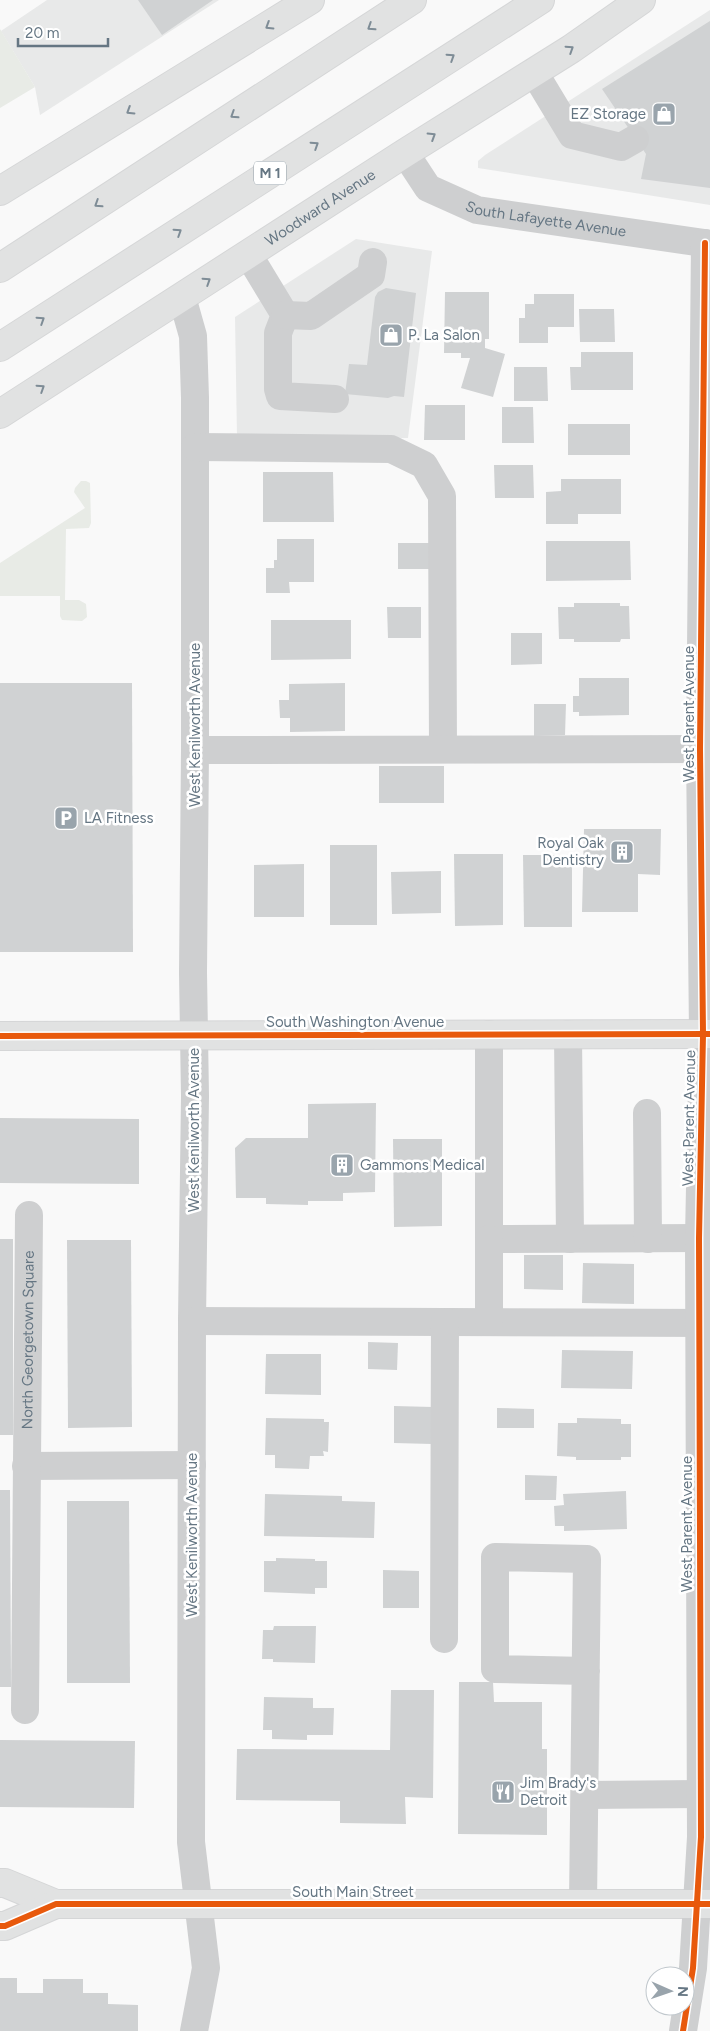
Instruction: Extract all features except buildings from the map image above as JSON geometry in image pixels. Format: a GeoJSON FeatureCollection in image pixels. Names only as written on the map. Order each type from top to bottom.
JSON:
{"type":"FeatureCollection","features":[{"type":"Feature","properties":{"kind":"main road"},"geometry":{"type":"LineString","coordinates":[[0,191],[310,0]]}},
{"type":"Feature","properties":{"kind":"main road"},"geometry":{"type":"LineString","coordinates":[[0,268],[412,0]]}},
{"type":"Feature","properties":{"kind":"main road","name":"M 1"},"geometry":{"type":"LineString","coordinates":[[0,347],[540,0]]}},
{"type":"Feature","properties":{"kind":"main road","name":"Woodward Avenue"},"geometry":{"type":"LineString","coordinates":[[0,414],[534,72],[641,0]]}},
{"type":"Feature","properties":{"kind":"main road","name":"South Washington Avenue"},"geometry":{"type":"LineString","coordinates":[[0,1036],[706,1034]]}},
{"type":"Feature","properties":{"kind":"main road","name":"South Main Street"},"geometry":{"type":"LineString","coordinates":[[0,1882],[5,1882],[56,1904],[704,1904]]}},
{"type":"Feature","properties":{"kind":"main road","name":"South Main Street"},"geometry":{"type":"LineString","coordinates":[[0,1926],[5,1926],[56,1904]]}},
{"type":"Feature","properties":{"kind":"street"},"geometry":{"type":"LineString","coordinates":[[534,72],[572,135],[621,147],[636,139]]}},
{"type":"Feature","properties":{"kind":"street","name":"South Lafayette Avenue"},"geometry":{"type":"LineString","coordinates":[[405,153],[428,188],[477,210],[708,244]]}},
{"type":"Feature","properties":{"kind":"street","name":"West Parent Avenue"},"geometry":{"type":"LineString","coordinates":[[683,2031],[704,1904],[700,1794],[705,1323],[699,1238],[706,1034],[705,749],[708,244]]}},
{"type":"Feature","properties":{"kind":"street"},"geometry":{"type":"LineString","coordinates":[[248,254],[285,315]]}},
{"type":"Feature","properties":{"kind":"street"},"geometry":{"type":"LineString","coordinates":[[285,315],[311,316],[371,275],[373,262]]}},
{"type":"Feature","properties":{"kind":"street","name":"West Kenilworth Avenue"},"geometry":{"type":"LineString","coordinates":[[182,297],[193,336],[195,447],[195,750],[192,973],[195,1096],[192,1321],[191,1842],[206,1968],[194,2031]]}},
{"type":"Feature","properties":{"kind":"street"},"geometry":{"type":"LineString","coordinates":[[285,315],[278,333],[278,389],[280,396],[335,399]]}},
{"type":"Feature","properties":{"kind":"street"},"geometry":{"type":"LineString","coordinates":[[195,447],[391,449],[424,466],[442,496],[443,749]]}},
{"type":"Feature","properties":{"kind":"street"},"geometry":{"type":"LineString","coordinates":[[195,750],[705,749]]}},
{"type":"Feature","properties":{"kind":"street"},"geometry":{"type":"LineString","coordinates":[[489,1034],[489,1322]]}},
{"type":"Feature","properties":{"kind":"street"},"geometry":{"type":"LineString","coordinates":[[568,1034],[570,1239]]}},
{"type":"Feature","properties":{"kind":"street"},"geometry":{"type":"LineString","coordinates":[[647,1113],[648,1239]]}},
{"type":"Feature","properties":{"kind":"street","name":"North Georgetown Square"},"geometry":{"type":"LineString","coordinates":[[25,1710],[29,1215]]}},
{"type":"Feature","properties":{"kind":"street"},"geometry":{"type":"LineString","coordinates":[[489,1238],[699,1238]]}},
{"type":"Feature","properties":{"kind":"street"},"geometry":{"type":"LineString","coordinates":[[192,1321],[705,1323]]}},
{"type":"Feature","properties":{"kind":"street"},"geometry":{"type":"LineString","coordinates":[[444,1639],[445,1322]]}},
{"type":"Feature","properties":{"kind":"street"},"geometry":{"type":"LineString","coordinates":[[26,1466],[192,1465]]}},
{"type":"Feature","properties":{"kind":"street"},"geometry":{"type":"LineString","coordinates":[[583,1904],[585,1795],[587,1559],[495,1557],[495,1670],[586,1671]]}},
{"type":"Feature","properties":{"kind":"street"},"geometry":{"type":"LineString","coordinates":[[585,1795],[700,1794]]}},
{"type":"Feature","properties":{"kind":"shaded area"},"geometry":{"type":"Polygon","coordinates":[[[47,0],[219,0],[40,115],[35,87],[1,31],[47,0]]]}},
{"type":"Feature","properties":{"kind":"shaded area"},"geometry":{"type":"Polygon","coordinates":[[[710,10],[710,205],[478,168],[478,161],[485,155],[710,10]]]}},
{"type":"Feature","properties":{"kind":"shaded area"},"geometry":{"type":"Polygon","coordinates":[[[0,29],[35,87],[0,108],[0,29]]]}},
{"type":"Feature","properties":{"kind":"shaded area"},"geometry":{"type":"Polygon","coordinates":[[[356,239],[432,251],[408,438],[237,437],[235,317],[356,239]]]}},
{"type":"Feature","properties":{"kind":"shaded area"},"geometry":{"type":"Polygon","coordinates":[[[81,481],[90,483],[91,523],[89,528],[66,529],[65,600],[79,600],[86,604],[87,617],[82,621],[62,620],[60,616],[60,596],[0,596],[0,563],[85,508],[74,492],[81,481]]]}},
{"type":"Feature","properties":{"kind":"cycle path"},"geometry":{"type":"LineString","coordinates":[[683,2031],[693,1968],[701,1837],[699,1238],[703,1034],[700,749],[705,243]]}},
{"type":"Feature","properties":{"kind":"cycle path"},"geometry":{"type":"LineString","coordinates":[[0,1036],[710,1034]]}},
{"type":"Feature","properties":{"kind":"cycle path"},"geometry":{"type":"LineString","coordinates":[[0,1926],[5,1926],[56,1904],[710,1904]]}},
{"type":"Feature","properties":{"kind":"place","name":"EZ Storage"},"geometry":{"type":"Point","coordinates":[664,114]}},
{"type":"Feature","properties":{"kind":"place","name":"P. La Salon"},"geometry":{"type":"Point","coordinates":[391,335]}},
{"type":"Feature","properties":{"kind":"place","name":"LA Fitness"},"geometry":{"type":"Point","coordinates":[66,818]}},
{"type":"Feature","properties":{"kind":"place","name":"Royal Oak Dentistry"},"geometry":{"type":"Point","coordinates":[622,852]}},
{"type":"Feature","properties":{"kind":"place","name":"Gammons Medical"},"geometry":{"type":"Point","coordinates":[342,1165]}},
{"type":"Feature","properties":{"kind":"place","name":"Jim Brady's Detroit"},"geometry":{"type":"Point","coordinates":[503,1792]}}]}
